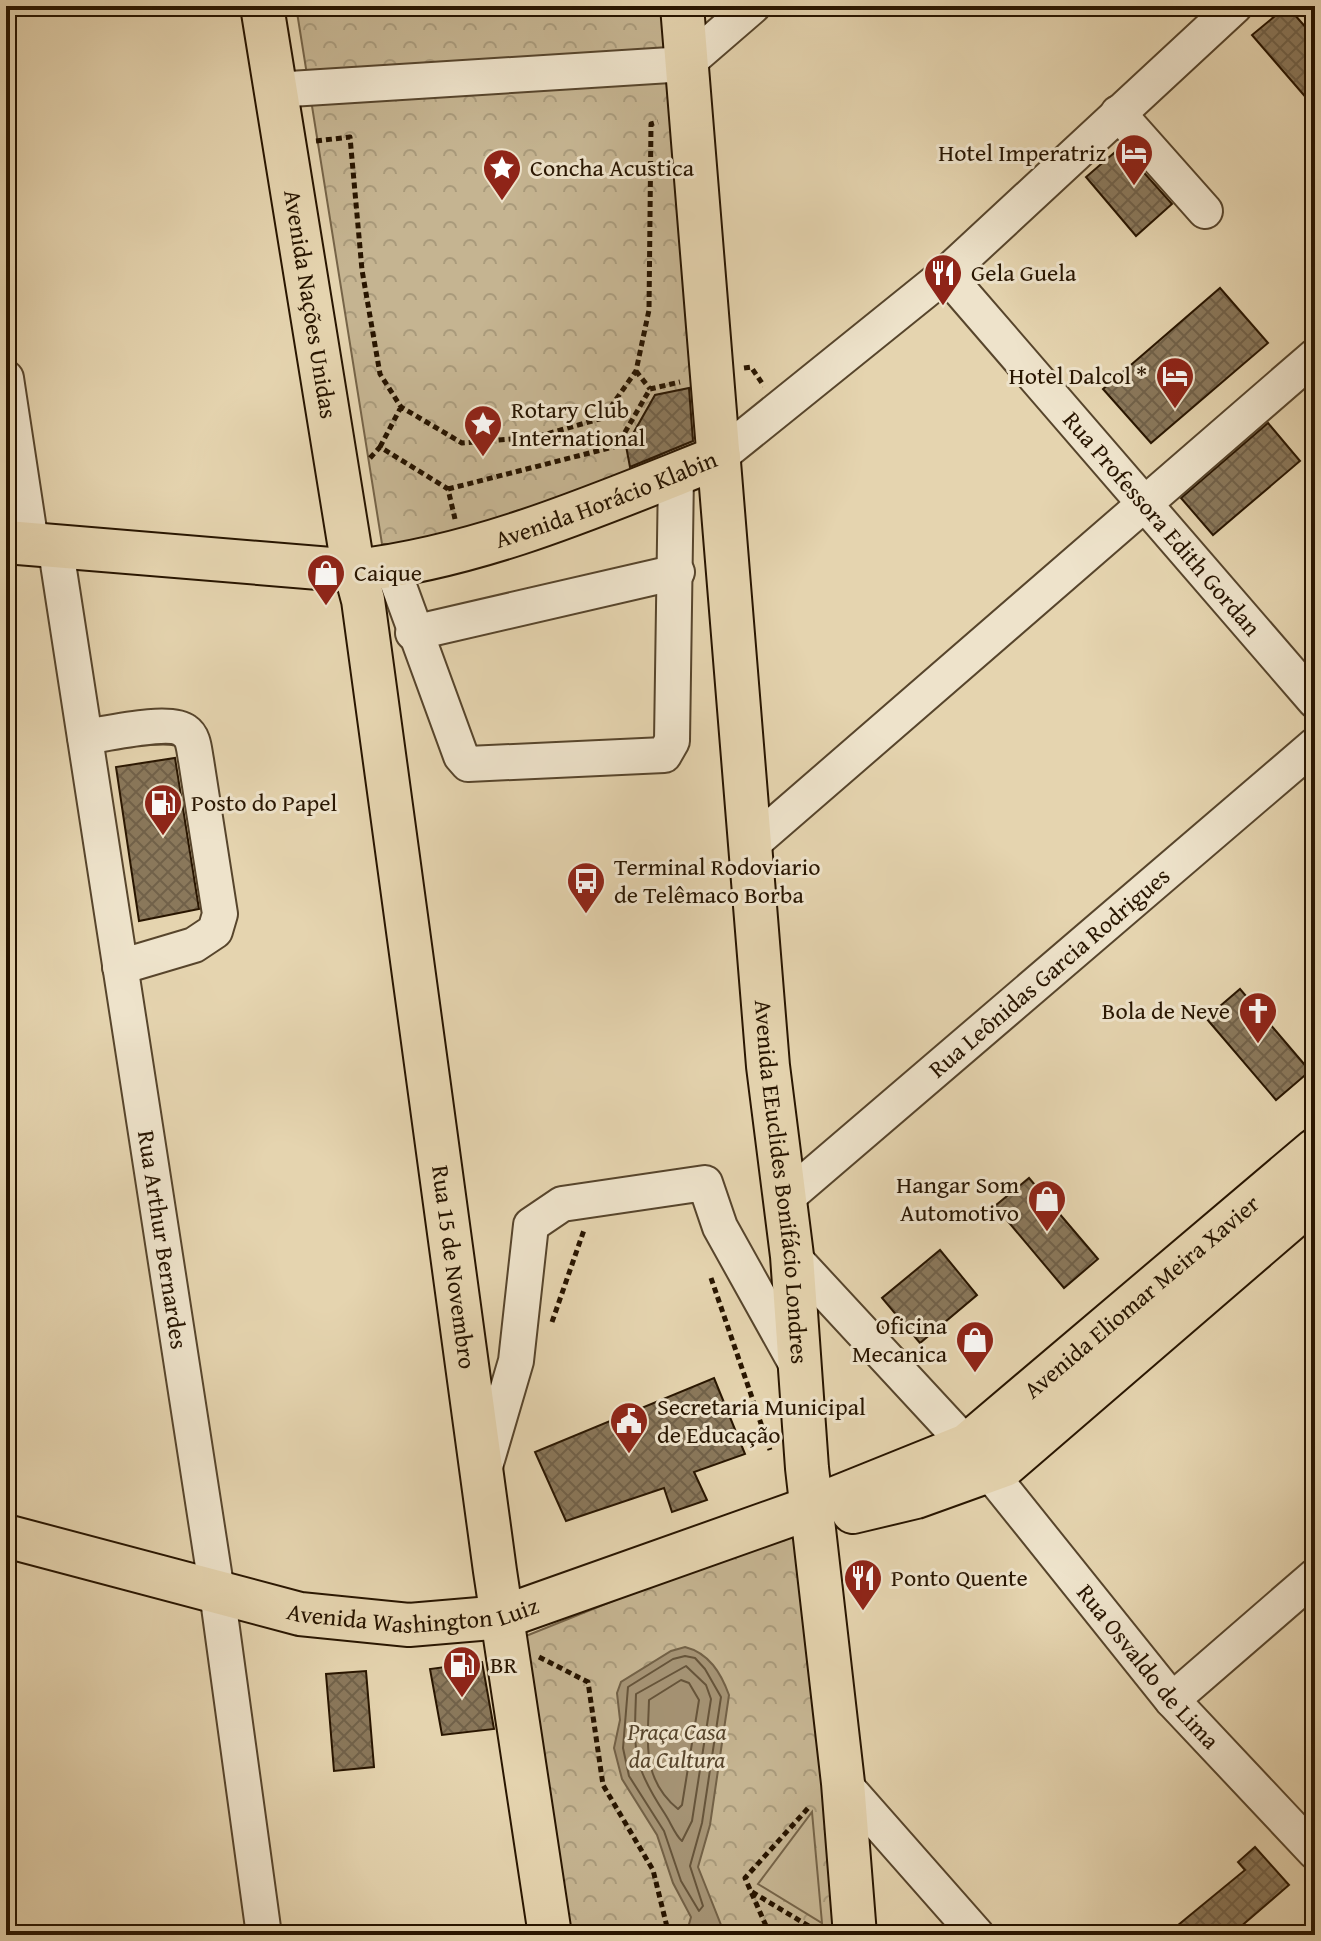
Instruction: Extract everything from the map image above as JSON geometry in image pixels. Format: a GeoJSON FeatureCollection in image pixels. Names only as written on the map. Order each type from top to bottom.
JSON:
{"type":"FeatureCollection","features":[{"type":"Feature","properties":{"kind":"main road","name":"Avenida Nações Unidas"},"geometry":{"type":"LineString","coordinates":[[262,6],[274,90],[370,579]]}},
{"type":"Feature","properties":{"kind":"main road"},"geometry":{"type":"LineString","coordinates":[[682,6],[700,378],[718,441]]}},
{"type":"Feature","properties":{"kind":"main road","name":"Avenida Horácio Klabin"},"geometry":{"type":"LineString","coordinates":[[31,543],[370,579],[539,528],[676,474],[718,441]]}},
{"type":"Feature","properties":{"kind":"main road","name":"Avenida EEuclides Bonifácio Londres"},"geometry":{"type":"LineString","coordinates":[[718,441],[768,1066],[792,1256],[813,1507],[830,1791],[855,1935]]}},
{"type":"Feature","properties":{"kind":"main road","name":"Rua 15 de Novembro"},"geometry":{"type":"LineString","coordinates":[[370,579],[484,1470],[514,1634],[550,1935]]}},
{"type":"Feature","properties":{"kind":"main road","name":"Avenida Eliomar Meira Xavier"},"geometry":{"type":"LineString","coordinates":[[979,1459],[1315,1150]]}},
{"type":"Feature","properties":{"kind":"main road","name":"Avenida Eliomar Meira Xavier"},"geometry":{"type":"LineString","coordinates":[[979,1459],[1016,1457],[1315,1198]]}},
{"type":"Feature","properties":{"kind":"main road","name":"Avenida Washington Luiz"},"geometry":{"type":"LineString","coordinates":[[6,1536],[300,1614],[514,1634],[813,1507],[979,1459]]}},
{"type":"Feature","properties":{"kind":"street"},"geometry":{"type":"LineString","coordinates":[[274,90],[686,64],[753,6]]}},
{"type":"Feature","properties":{"kind":"street","name":"Avenida Horácio Klabin"},"geometry":{"type":"LineString","coordinates":[[718,441],[779,409],[946,274],[1235,6]]}},
{"type":"Feature","properties":{"kind":"street"},"geometry":{"type":"LineString","coordinates":[[1118,113],[1205,211]]}},
{"type":"Feature","properties":{"kind":"street","name":"Rua Professora Edith Gordan"},"geometry":{"type":"LineString","coordinates":[[946,274],[1315,701]]}},
{"type":"Feature","properties":{"kind":"street"},"geometry":{"type":"LineString","coordinates":[[751,845],[1315,356]]}},
{"type":"Feature","properties":{"kind":"street","name":"Rua Arthur Bernardes"},"geometry":{"type":"LineString","coordinates":[[11,369],[31,543],[85,737],[217,1592],[264,1935]]}},
{"type":"Feature","properties":{"kind":"street"},"geometry":{"type":"LineString","coordinates":[[370,579],[413,633],[461,756],[468,764],[664,755],[672,741],[677,572],[676,474]]}},
{"type":"Feature","properties":{"kind":"street"},"geometry":{"type":"LineString","coordinates":[[413,633],[677,572]]}},
{"type":"Feature","properties":{"kind":"street"},"geometry":{"type":"LineString","coordinates":[[85,737],[167,726],[183,728],[192,737],[220,914],[215,931],[194,945],[120,967]]}},
{"type":"Feature","properties":{"kind":"street","name":"Rua Leônidas Garcia Rodrigues"},"geometry":{"type":"LineString","coordinates":[[785,1199],[1315,745]]}},
{"type":"Feature","properties":{"kind":"street"},"geometry":{"type":"LineString","coordinates":[[484,1470],[516,1361],[531,1225],[562,1204],[705,1183],[720,1227],[801,1373]]}},
{"type":"Feature","properties":{"kind":"street","name":"Rua Osvaldo de Lima"},"geometry":{"type":"LineString","coordinates":[[792,1256],[979,1459],[1172,1700],[1315,1852]]}},
{"type":"Feature","properties":{"kind":"street"},"geometry":{"type":"LineString","coordinates":[[1172,1700],[1315,1576]]}},
{"type":"Feature","properties":{"kind":"street"},"geometry":{"type":"LineString","coordinates":[[830,1791],[977,1935]]}},
{"type":"Feature","properties":{"kind":"path"},"geometry":{"type":"LineString","coordinates":[[307,142],[350,137],[362,270],[380,374],[401,407],[462,443],[536,437],[603,418],[636,371],[649,310],[651,124],[663,122]]}},
{"type":"Feature","properties":{"kind":"path"},"geometry":{"type":"LineString","coordinates":[[6,298],[11,369]]}},
{"type":"Feature","properties":{"kind":"path"},"geometry":{"type":"LineString","coordinates":[[448,489],[617,446],[650,389],[751,367],[779,409]]}},
{"type":"Feature","properties":{"kind":"path"},"geometry":{"type":"LineString","coordinates":[[636,371],[650,389]]}},
{"type":"Feature","properties":{"kind":"path"},"geometry":{"type":"LineString","coordinates":[[363,466],[380,447],[401,407]]}},
{"type":"Feature","properties":{"kind":"path"},"geometry":{"type":"LineString","coordinates":[[380,447],[448,489],[457,528]]}},
{"type":"Feature","properties":{"kind":"path"},"geometry":{"type":"LineString","coordinates":[[549,1333],[585,1228]]}},
{"type":"Feature","properties":{"kind":"path"},"geometry":{"type":"LineString","coordinates":[[711,1276],[772,1455]]}},
{"type":"Feature","properties":{"kind":"path"},"geometry":{"type":"LineString","coordinates":[[514,1634],[588,1682],[603,1785],[653,1870],[669,1935]]}},
{"type":"Feature","properties":{"kind":"path"},"geometry":{"type":"LineString","coordinates":[[770,1935],[745,1878],[830,1791]]}},
{"type":"Feature","properties":{"kind":"path"},"geometry":{"type":"LineString","coordinates":[[751,1892],[823,1935]]}},
{"type":"Feature","properties":{"kind":"green space"},"geometry":{"type":"Polygon","coordinates":[[[296,6],[662,6],[697,436],[487,544],[382,544],[296,6]]]}},
{"type":"Feature","properties":{"kind":"green space","name":"Praça Casa da Cultura"},"geometry":{"type":"Polygon","coordinates":[[[807,1523],[842,1935],[558,1935],[511,1642],[807,1523]]]}},
{"type":"Feature","properties":{"kind":"green space"},"geometry":{"type":"Polygon","coordinates":[[[812,1812],[822,1923],[758,1884],[812,1812]]]}},
{"type":"Feature","properties":{"kind":"water"},"geometry":{"type":"Polygon","coordinates":[[[685,1647],[701,1654],[713,1665],[729,1695],[710,1825],[698,1867],[725,1935],[686,1935],[691,1917],[673,1883],[657,1835],[622,1779],[614,1748],[620,1720],[617,1693],[621,1682],[671,1651],[685,1647]]]}},
{"type":"Feature","properties":{"kind":"building"},"geometry":{"type":"Polygon","coordinates":[[[1287,6],[1315,38],[1315,108],[1252,35],[1287,6]]]}},
{"type":"Feature","properties":{"kind":"building","name":"Hotel Imperatriz"},"geometry":{"type":"Polygon","coordinates":[[[1121,147],[1172,204],[1136,236],[1086,177],[1121,147]]]}},
{"type":"Feature","properties":{"kind":"building"},"geometry":{"type":"Polygon","coordinates":[[[1220,288],[1268,343],[1151,443],[1103,389],[1220,288]]]}},
{"type":"Feature","properties":{"kind":"building"},"geometry":{"type":"Polygon","coordinates":[[[689,388],[693,441],[630,467],[626,446],[655,395],[689,388]]]}},
{"type":"Feature","properties":{"kind":"building"},"geometry":{"type":"Polygon","coordinates":[[[1268,423],[1300,461],[1213,535],[1181,498],[1268,423]]]}},
{"type":"Feature","properties":{"kind":"building","name":"Posto do Papel"},"geometry":{"type":"Polygon","coordinates":[[[175,758],[199,909],[139,921],[116,767],[175,758]]]}},
{"type":"Feature","properties":{"kind":"building","name":"Bola de Neve"},"geometry":{"type":"Polygon","coordinates":[[[1240,989],[1310,1071],[1276,1100],[1206,1018],[1240,989]]]}},
{"type":"Feature","properties":{"kind":"building","name":"Hangar Som Automotivo"},"geometry":{"type":"Polygon","coordinates":[[[1029,1178],[1098,1259],[1064,1288],[995,1206],[1029,1178]]]}},
{"type":"Feature","properties":{"kind":"building"},"geometry":{"type":"Polygon","coordinates":[[[940,1250],[977,1295],[920,1343],[882,1298],[940,1250]]]}},
{"type":"Feature","properties":{"kind":"building","name":"Secretaria Municipal de Educação"},"geometry":{"type":"Polygon","coordinates":[[[714,1378],[745,1454],[694,1472],[707,1500],[672,1512],[664,1488],[566,1521],[535,1452],[714,1378]]]}},
{"type":"Feature","properties":{"kind":"building","name":"BR"},"geometry":{"type":"Polygon","coordinates":[[[482,1662],[494,1729],[442,1735],[430,1669],[482,1662]]]}},
{"type":"Feature","properties":{"kind":"building"},"geometry":{"type":"Polygon","coordinates":[[[366,1671],[374,1767],[334,1771],[326,1674],[366,1671]]]}},
{"type":"Feature","properties":{"kind":"building"},"geometry":{"type":"Polygon","coordinates":[[[1255,1847],[1289,1885],[1231,1935],[1166,1935],[1245,1870],[1238,1862],[1255,1847]]]}},
{"type":"Feature","properties":{"kind":"place","name":"Hotel Imperatriz"},"geometry":{"type":"Point","coordinates":[1134,187]}},
{"type":"Feature","properties":{"kind":"place","name":"Concha Acustica"},"geometry":{"type":"Point","coordinates":[502,202]}},
{"type":"Feature","properties":{"kind":"place","name":"Gela Guela"},"geometry":{"type":"Point","coordinates":[943,307]}},
{"type":"Feature","properties":{"kind":"place","name":"Hotel Dalcol *"},"geometry":{"type":"Point","coordinates":[1175,410]}},
{"type":"Feature","properties":{"kind":"place","name":"Rotary Club International"},"geometry":{"type":"Point","coordinates":[483,458]}},
{"type":"Feature","properties":{"kind":"place","name":"Caique"},"geometry":{"type":"Point","coordinates":[326,607]}},
{"type":"Feature","properties":{"kind":"place","name":"Posto do Papel"},"geometry":{"type":"Point","coordinates":[163,837]}},
{"type":"Feature","properties":{"kind":"place","name":"Terminal Rodoviario de Telêmaco Borba"},"geometry":{"type":"Point","coordinates":[586,915]}},
{"type":"Feature","properties":{"kind":"place","name":"Bola de Neve"},"geometry":{"type":"Point","coordinates":[1258,1045]}},
{"type":"Feature","properties":{"kind":"place","name":"Hangar Som Automotivo"},"geometry":{"type":"Point","coordinates":[1047,1233]}},
{"type":"Feature","properties":{"kind":"place","name":"Oficina Mecanica"},"geometry":{"type":"Point","coordinates":[975,1374]}},
{"type":"Feature","properties":{"kind":"place","name":"Secretaria Municipal de Educação"},"geometry":{"type":"Point","coordinates":[629,1455]}},
{"type":"Feature","properties":{"kind":"place","name":"Ponto Quente"},"geometry":{"type":"Point","coordinates":[863,1612]}},
{"type":"Feature","properties":{"kind":"place","name":"BR"},"geometry":{"type":"Point","coordinates":[462,1699]}}]}
